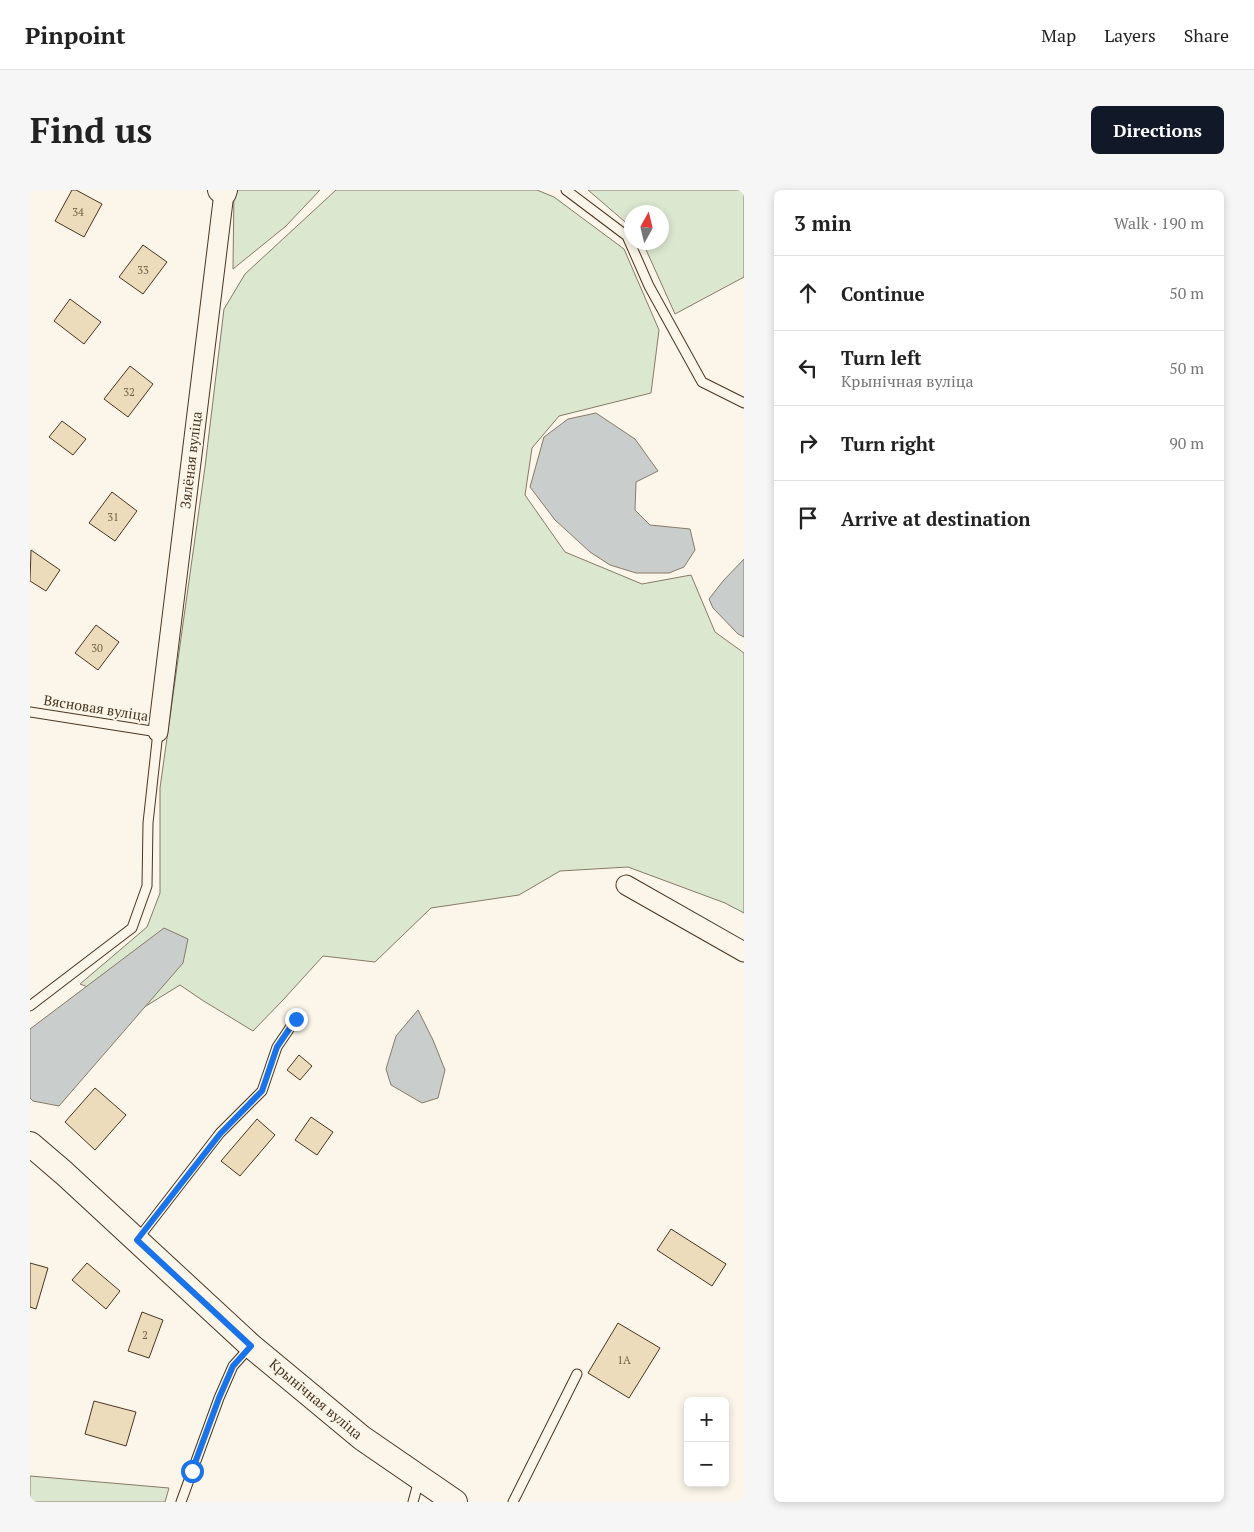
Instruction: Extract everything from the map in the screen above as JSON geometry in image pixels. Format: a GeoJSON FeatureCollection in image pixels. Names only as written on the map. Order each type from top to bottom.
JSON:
{"type":"FeatureCollection","features":[{"type":"Feature","properties":{"kind":"street","name":"Зялёная вуліца"},"geometry":{"type":"LineString","coordinates":[[158,732],[223,191]]}},
{"type":"Feature","properties":{"kind":"street"},"geometry":{"type":"LineString","coordinates":[[626,885],[744,952]]}},
{"type":"Feature","properties":{"kind":"street","name":"Крынічная вуліца"},"geometry":{"type":"LineString","coordinates":[[31,1149],[137,1240],[251,1346],[362,1438],[456,1502]]}},
{"type":"Feature","properties":{"kind":"lane"},"geometry":{"type":"LineString","coordinates":[[566,190],[627,236],[649,286],[702,382],[744,403]]}},
{"type":"Feature","properties":{"kind":"lane","name":"Вясновая вуліца"},"geometry":{"type":"LineString","coordinates":[[30,712],[158,732]]}},
{"type":"Feature","properties":{"kind":"lane"},"geometry":{"type":"LineString","coordinates":[[30,1006],[132,928],[147,886],[148,823],[158,732]]}},
{"type":"Feature","properties":{"kind":"lane"},"geometry":{"type":"LineString","coordinates":[[137,1240],[220,1134],[262,1091],[277,1047],[296,1019]]}},
{"type":"Feature","properties":{"kind":"lane"},"geometry":{"type":"LineString","coordinates":[[182,1502],[219,1398],[233,1366],[251,1346]]}},
{"type":"Feature","properties":{"kind":"lane"},"geometry":{"type":"LineString","coordinates":[[513,1502],[577,1374]]}},
{"type":"Feature","properties":{"kind":"lane"},"geometry":{"type":"LineString","coordinates":[[414,1502],[419,1478]]}},
{"type":"Feature","properties":{"kind":"green space"},"geometry":{"type":"Polygon","coordinates":[[[234,190],[320,190],[286,226],[233,269],[234,190]]]}},
{"type":"Feature","properties":{"kind":"green space"},"geometry":{"type":"Polygon","coordinates":[[[336,190],[537,190],[554,197],[624,249],[659,330],[651,393],[559,416],[532,448],[525,495],[565,552],[642,584],[691,575],[715,632],[744,653],[744,913],[725,903],[628,867],[560,871],[519,895],[431,908],[375,962],[323,956],[253,1031],[180,985],[125,1019],[98,991],[80,984],[147,927],[160,893],[160,788],[205,467],[224,309],[245,274],[336,190]]]}},
{"type":"Feature","properties":{"kind":"green space"},"geometry":{"type":"Polygon","coordinates":[[[588,190],[744,190],[744,277],[675,314],[646,250],[669,250],[669,205],[624,205],[624,221],[588,190]]]}},
{"type":"Feature","properties":{"kind":"green space"},"geometry":{"type":"Polygon","coordinates":[[[30,1476],[169,1488],[165,1502],[30,1502],[30,1476]]]}},
{"type":"Feature","properties":{"kind":"shaded area"},"geometry":{"type":"Polygon","coordinates":[[[596,413],[635,439],[658,471],[636,482],[635,510],[650,525],[690,529],[695,550],[684,567],[669,573],[636,573],[610,565],[590,552],[555,520],[530,487],[544,437],[568,419],[596,413]]]}},
{"type":"Feature","properties":{"kind":"shaded area"},"geometry":{"type":"Polygon","coordinates":[[[744,559],[744,637],[738,634],[713,608],[709,599],[744,559]]]}},
{"type":"Feature","properties":{"kind":"shaded area"},"geometry":{"type":"Polygon","coordinates":[[[164,928],[188,939],[183,963],[59,1106],[33,1101],[30,1098],[30,1029],[164,928]]]}},
{"type":"Feature","properties":{"kind":"shaded area"},"geometry":{"type":"Polygon","coordinates":[[[418,1010],[445,1070],[438,1098],[422,1103],[391,1085],[386,1069],[396,1036],[418,1010]]]}},
{"type":"Feature","properties":{"kind":"building"},"geometry":{"type":"Polygon","coordinates":[[[72,190],[76,190],[102,204],[84,237],[55,221],[72,190]]]}},
{"type":"Feature","properties":{"kind":"building"},"geometry":{"type":"Polygon","coordinates":[[[143,245],[167,262],[143,294],[119,277],[143,245]]]}},
{"type":"Feature","properties":{"kind":"building"},"geometry":{"type":"Polygon","coordinates":[[[70,299],[101,322],[84,344],[54,321],[70,299]]]}},
{"type":"Feature","properties":{"kind":"building"},"geometry":{"type":"Polygon","coordinates":[[[130,366],[153,384],[128,417],[104,399],[130,366]]]}},
{"type":"Feature","properties":{"kind":"building"},"geometry":{"type":"Polygon","coordinates":[[[62,421],[86,439],[73,455],[49,437],[62,421]]]}},
{"type":"Feature","properties":{"kind":"building"},"geometry":{"type":"Polygon","coordinates":[[[112,492],[137,511],[115,541],[89,523],[112,492]]]}},
{"type":"Feature","properties":{"kind":"building"},"geometry":{"type":"Polygon","coordinates":[[[31,550],[60,570],[46,591],[30,581],[31,550]]]}},
{"type":"Feature","properties":{"kind":"building"},"geometry":{"type":"Polygon","coordinates":[[[96,625],[119,642],[98,670],[75,653],[96,625]]]}},
{"type":"Feature","properties":{"kind":"building"},"geometry":{"type":"Polygon","coordinates":[[[299,1055],[312,1066],[300,1080],[287,1070],[299,1055]]]}},
{"type":"Feature","properties":{"kind":"building"},"geometry":{"type":"Polygon","coordinates":[[[95,1088],[126,1115],[95,1150],[65,1122],[95,1088]]]}},
{"type":"Feature","properties":{"kind":"building"},"geometry":{"type":"Polygon","coordinates":[[[311,1117],[333,1132],[317,1155],[295,1140],[311,1117]]]}},
{"type":"Feature","properties":{"kind":"building"},"geometry":{"type":"Polygon","coordinates":[[[257,1119],[275,1135],[240,1176],[221,1161],[257,1119]]]}},
{"type":"Feature","properties":{"kind":"building"},"geometry":{"type":"Polygon","coordinates":[[[671,1229],[726,1264],[712,1286],[657,1250],[671,1229]]]}},
{"type":"Feature","properties":{"kind":"building"},"geometry":{"type":"Polygon","coordinates":[[[30,1263],[48,1268],[36,1309],[30,1307],[30,1263]]]}},
{"type":"Feature","properties":{"kind":"building"},"geometry":{"type":"Polygon","coordinates":[[[87,1263],[120,1291],[106,1309],[72,1280],[87,1263]]]}},
{"type":"Feature","properties":{"kind":"building"},"geometry":{"type":"Polygon","coordinates":[[[142,1312],[163,1320],[149,1358],[128,1351],[142,1312]]]}},
{"type":"Feature","properties":{"kind":"building"},"geometry":{"type":"Polygon","coordinates":[[[618,1323],[660,1348],[629,1398],[588,1373],[618,1323]]]}},
{"type":"Feature","properties":{"kind":"building"},"geometry":{"type":"Polygon","coordinates":[[[94,1401],[136,1412],[126,1446],[85,1434],[94,1401]]]}},
{"type":"Feature","properties":{"kind":"route"},"geometry":{"type":"LineString","coordinates":[[192,1471],[233,1366],[251,1346],[137,1240],[220,1134],[262,1091],[277,1047],[296,1019]]}}]}
